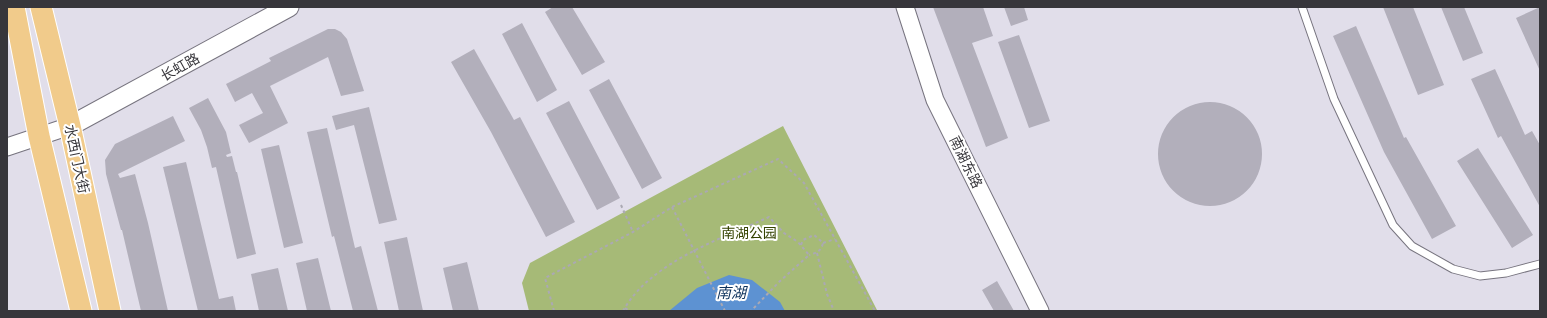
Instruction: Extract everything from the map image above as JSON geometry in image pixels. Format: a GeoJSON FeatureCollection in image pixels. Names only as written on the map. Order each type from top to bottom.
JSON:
{"type":"FeatureCollection","features":[{"type":"Feature","properties":{"kind":"main road"},"geometry":{"type":"LineString","coordinates":[[14,7],[39,136],[81,311]]}},
{"type":"Feature","properties":{"kind":"main road","name":"水西门大街"},"geometry":{"type":"LineString","coordinates":[[41,7],[70,126],[110,311]]}},
{"type":"Feature","properties":{"kind":"main road","name":"长虹路"},"geometry":{"type":"LineString","coordinates":[[70,126],[289,7]]}},
{"type":"Feature","properties":{"kind":"street","name":"南湖东路"},"geometry":{"type":"LineString","coordinates":[[905,7],[935,100],[1040,311]]}},
{"type":"Feature","properties":{"kind":"street"},"geometry":{"type":"LineString","coordinates":[[7,147],[70,126]]}},
{"type":"Feature","properties":{"kind":"lane"},"geometry":{"type":"LineString","coordinates":[[1302,7],[1334,99],[1393,225],[1412,246],[1453,269],[1480,276],[1506,273],[1540,264]]}},
{"type":"Feature","properties":{"kind":"path"},"geometry":{"type":"LineString","coordinates":[[554,311],[546,278],[633,232],[672,207],[778,159],[804,183],[875,311]]}},
{"type":"Feature","properties":{"kind":"path"},"geometry":{"type":"LineString","coordinates":[[621,205],[633,232]]}},
{"type":"Feature","properties":{"kind":"path"},"geometry":{"type":"LineString","coordinates":[[672,207],[725,311]]}},
{"type":"Feature","properties":{"kind":"path"},"geometry":{"type":"LineString","coordinates":[[623,311],[639,290],[657,274],[694,251],[769,217],[784,232],[801,245],[809,255]]}},
{"type":"Feature","properties":{"kind":"path"},"geometry":{"type":"LineString","coordinates":[[801,245],[803,240],[814,235],[823,243]]}},
{"type":"Feature","properties":{"kind":"path"},"geometry":{"type":"LineString","coordinates":[[823,243],[835,239]]}},
{"type":"Feature","properties":{"kind":"path"},"geometry":{"type":"LineString","coordinates":[[751,311],[780,281],[809,255],[818,253],[822,248],[823,243]]}},
{"type":"Feature","properties":{"kind":"path"},"geometry":{"type":"LineString","coordinates":[[818,253],[827,294],[834,311]]}},
{"type":"Feature","properties":{"kind":"path"},"geometry":{"type":"LineString","coordinates":[[625,308],[630,311]]}},
{"type":"Feature","properties":{"kind":"green space","name":"南湖公园"},"geometry":{"type":"Polygon","coordinates":[[[783,126],[877,310],[879,311],[529,311],[522,283],[530,263],[783,126]]]}},
{"type":"Feature","properties":{"kind":"water","name":"南湖"},"geometry":{"type":"Polygon","coordinates":[[[729,275],[752,280],[780,302],[785,311],[669,311],[697,288],[729,275]]]}},
{"type":"Feature","properties":{"kind":"building"},"geometry":{"type":"Polygon","coordinates":[[[553,7],[572,7],[605,62],[582,75],[545,12],[553,7]]]}},
{"type":"Feature","properties":{"kind":"building"},"geometry":{"type":"Polygon","coordinates":[[[933,7],[983,7],[993,36],[972,43],[1008,138],[986,147],[933,7]]]}},
{"type":"Feature","properties":{"kind":"building"},"geometry":{"type":"Polygon","coordinates":[[[1004,7],[1024,7],[1028,20],[1011,26],[1004,7]]]}},
{"type":"Feature","properties":{"kind":"building"},"geometry":{"type":"Polygon","coordinates":[[[1383,7],[1413,7],[1444,85],[1418,95],[1383,7]]]}},
{"type":"Feature","properties":{"kind":"building"},"geometry":{"type":"Polygon","coordinates":[[[1441,7],[1464,7],[1483,53],[1463,61],[1441,7]]]}},
{"type":"Feature","properties":{"kind":"building"},"geometry":{"type":"Polygon","coordinates":[[[1540,7],[1540,71],[1516,18],[1540,7]]]}},
{"type":"Feature","properties":{"kind":"building"},"geometry":{"type":"Polygon","coordinates":[[[522,23],[557,90],[537,102],[502,34],[522,23]]]}},
{"type":"Feature","properties":{"kind":"building"},"geometry":{"type":"Polygon","coordinates":[[[1356,26],[1404,138],[1406,137],[1456,226],[1432,239],[1384,152],[1333,36],[1356,26]]]}},
{"type":"Feature","properties":{"kind":"building"},"geometry":{"type":"Polygon","coordinates":[[[328,29],[335,29],[341,32],[347,39],[364,91],[341,96],[328,57],[270,86],[288,123],[249,143],[239,125],[263,113],[252,93],[235,102],[226,84],[271,61],[269,58],[328,29]]]}},
{"type":"Feature","properties":{"kind":"building"},"geometry":{"type":"Polygon","coordinates":[[[1019,35],[1050,121],[1029,128],[998,42],[1019,35]]]}},
{"type":"Feature","properties":{"kind":"building"},"geometry":{"type":"Polygon","coordinates":[[[474,49],[514,120],[520,117],[575,222],[546,237],[491,132],[451,62],[474,49]]]}},
{"type":"Feature","properties":{"kind":"building"},"geometry":{"type":"Polygon","coordinates":[[[1495,69],[1525,135],[1532,131],[1540,145],[1540,207],[1501,136],[1498,138],[1471,79],[1495,69]]]}},
{"type":"Feature","properties":{"kind":"building"},"geometry":{"type":"Polygon","coordinates":[[[609,79],[662,178],[642,189],[589,90],[609,79]]]}},
{"type":"Feature","properties":{"kind":"building"},"geometry":{"type":"Polygon","coordinates":[[[208,98],[226,132],[231,153],[226,155],[227,157],[232,156],[237,172],[256,254],[237,259],[216,167],[212,168],[201,130],[189,108],[208,98]]]}},
{"type":"Feature","properties":{"kind":"building"},"geometry":{"type":"Polygon","coordinates":[[[569,101],[620,198],[597,210],[546,113],[569,101]]]}},
{"type":"Feature","properties":{"kind":"building"},"geometry":{"type":"Polygon","coordinates":[[[1210,102],[1230,106],[1247,117],[1258,134],[1262,154],[1258,174],[1247,191],[1230,202],[1210,206],[1190,202],[1173,191],[1162,174],[1158,154],[1162,134],[1173,117],[1190,106],[1210,102]]]}},
{"type":"Feature","properties":{"kind":"building"},"geometry":{"type":"Polygon","coordinates":[[[369,107],[397,220],[379,224],[354,125],[336,130],[332,116],[369,107]]]}},
{"type":"Feature","properties":{"kind":"building"},"geometry":{"type":"Polygon","coordinates":[[[173,116],[185,141],[118,174],[120,178],[135,174],[168,311],[141,311],[122,230],[106,174],[105,160],[115,144],[173,116]]]}},
{"type":"Feature","properties":{"kind":"building"},"geometry":{"type":"Polygon","coordinates":[[[327,128],[355,248],[361,246],[378,311],[353,311],[334,236],[332,237],[307,132],[327,128]]]}},
{"type":"Feature","properties":{"kind":"building"},"geometry":{"type":"Polygon","coordinates":[[[279,145],[303,243],[284,248],[261,149],[279,145]]]}},
{"type":"Feature","properties":{"kind":"building"},"geometry":{"type":"Polygon","coordinates":[[[1478,148],[1533,235],[1512,248],[1457,161],[1478,148]]]}},
{"type":"Feature","properties":{"kind":"building"},"geometry":{"type":"Polygon","coordinates":[[[186,162],[219,299],[233,296],[236,311],[198,311],[163,167],[186,162]]]}},
{"type":"Feature","properties":{"kind":"building"},"geometry":{"type":"Polygon","coordinates":[[[407,237],[423,311],[399,311],[384,242],[407,237]]]}},
{"type":"Feature","properties":{"kind":"building"},"geometry":{"type":"Polygon","coordinates":[[[318,258],[331,311],[307,311],[296,263],[318,258]]]}},
{"type":"Feature","properties":{"kind":"building"},"geometry":{"type":"Polygon","coordinates":[[[467,262],[479,311],[453,311],[443,268],[467,262]]]}},
{"type":"Feature","properties":{"kind":"building"},"geometry":{"type":"Polygon","coordinates":[[[278,268],[288,311],[259,311],[251,274],[278,268]]]}},
{"type":"Feature","properties":{"kind":"building"},"geometry":{"type":"Polygon","coordinates":[[[997,281],[1014,311],[994,311],[982,290],[997,281]]]}}]}
